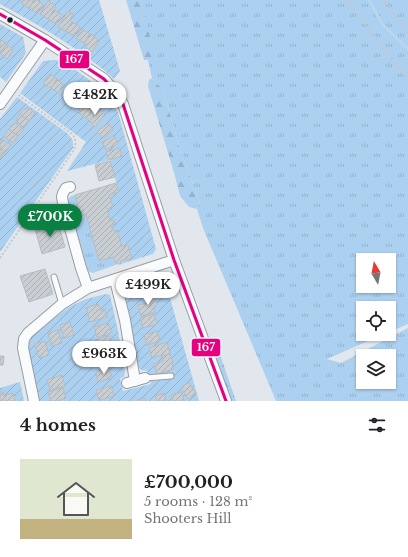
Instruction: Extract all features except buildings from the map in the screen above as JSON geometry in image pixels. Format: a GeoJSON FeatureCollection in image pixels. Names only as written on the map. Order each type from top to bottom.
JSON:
{"type":"FeatureCollection","features":[{"type":"Feature","properties":{"kind":"street"},"geometry":{"type":"LineString","coordinates":[[0,14],[45,40],[104,79],[114,90],[123,104],[174,260],[226,401]]}},
{"type":"Feature","properties":{"kind":"street"},"geometry":{"type":"LineString","coordinates":[[0,104],[45,40]]}},
{"type":"Feature","properties":{"kind":"street"},"geometry":{"type":"LineString","coordinates":[[70,187],[66,188],[62,197],[66,216],[88,288]]}},
{"type":"Feature","properties":{"kind":"street"},"geometry":{"type":"LineString","coordinates":[[34,401],[23,348],[24,339],[28,333],[62,304],[88,288],[174,260]]}},
{"type":"Feature","properties":{"kind":"street"},"geometry":{"type":"LineString","coordinates":[[115,280],[125,320],[136,381]]}},
{"type":"Feature","properties":{"kind":"lane"},"geometry":{"type":"LineString","coordinates":[[54,277],[62,304]]}},
{"type":"Feature","properties":{"kind":"lane"},"geometry":{"type":"LineString","coordinates":[[136,381],[171,376]]}},
{"type":"Feature","properties":{"kind":"path"},"geometry":{"type":"LineString","coordinates":[[348,0],[381,46],[408,78]]}},
{"type":"Feature","properties":{"kind":"path"},"geometry":{"type":"LineString","coordinates":[[383,0],[408,34]]}},
{"type":"Feature","properties":{"kind":"path"},"geometry":{"type":"LineString","coordinates":[[0,258],[76,146],[75,138],[72,134],[11,90]]}},
{"type":"Feature","properties":{"kind":"green space"},"geometry":{"type":"Polygon","coordinates":[[[0,0],[99,0],[120,71],[114,79],[62,40],[0,4],[0,0]]]}},
{"type":"Feature","properties":{"kind":"green space"},"geometry":{"type":"Polygon","coordinates":[[[126,0],[142,0],[153,51],[151,58],[148,60],[144,60],[126,0]]]}},
{"type":"Feature","properties":{"kind":"green space"},"geometry":{"type":"Polygon","coordinates":[[[142,0],[408,0],[408,324],[396,329],[396,301],[356,301],[356,341],[368,341],[327,359],[341,363],[356,355],[356,389],[396,389],[396,349],[368,349],[383,341],[396,341],[396,334],[408,328],[408,401],[276,401],[203,228],[197,209],[200,204],[179,146],[163,90],[152,78],[148,60],[151,58],[142,0]]]}},
{"type":"Feature","properties":{"kind":"green space"},"geometry":{"type":"Polygon","coordinates":[[[0,24],[23,37],[26,53],[6,82],[0,77],[0,24]]]}},
{"type":"Feature","properties":{"kind":"green space"},"geometry":{"type":"Polygon","coordinates":[[[55,60],[66,64],[103,91],[118,112],[156,249],[153,254],[121,264],[120,261],[131,258],[122,247],[117,230],[113,231],[111,225],[115,224],[114,220],[110,221],[107,209],[113,207],[109,195],[119,192],[110,160],[67,171],[86,142],[20,93],[43,61],[55,60]]]}},
{"type":"Feature","properties":{"kind":"green space"},"geometry":{"type":"Polygon","coordinates":[[[152,78],[163,90],[179,146],[200,204],[197,209],[189,207],[180,196],[148,86],[149,80],[152,78]]]}},
{"type":"Feature","properties":{"kind":"green space"},"geometry":{"type":"Polygon","coordinates":[[[17,97],[67,133],[72,140],[73,148],[0,252],[0,119],[17,97]]]}},
{"type":"Feature","properties":{"kind":"green space"},"geometry":{"type":"Polygon","coordinates":[[[75,195],[81,215],[86,214],[99,261],[113,257],[115,263],[117,262],[118,264],[93,273],[88,271],[68,201],[71,196],[75,195]]]}},
{"type":"Feature","properties":{"kind":"green space"},"geometry":{"type":"Polygon","coordinates":[[[148,274],[155,275],[165,280],[199,401],[40,401],[27,348],[28,338],[69,307],[86,299],[106,294],[110,295],[118,331],[125,372],[124,376],[120,379],[123,391],[151,384],[150,381],[171,378],[148,376],[147,371],[141,370],[137,364],[124,288],[129,281],[148,274]]]}},
{"type":"Feature","properties":{"kind":"green space"},"geometry":{"type":"Polygon","coordinates":[[[217,346],[236,401],[229,401],[214,358],[217,346]]]}},
{"type":"Feature","properties":{"kind":"green space"},"geometry":{"type":"Polygon","coordinates":[[[20,382],[24,401],[0,401],[0,388],[20,382]]]}},
{"type":"Feature","properties":{"kind":"waterway"},"geometry":{"type":"LineString","coordinates":[[369,0],[382,24],[408,49]]}},
{"type":"Feature","properties":{"kind":"transit line","name":"167"},"geometry":{"type":"LineString","coordinates":[[0,14],[45,40],[104,79],[114,90],[123,104],[174,260],[226,401]]}}]}
